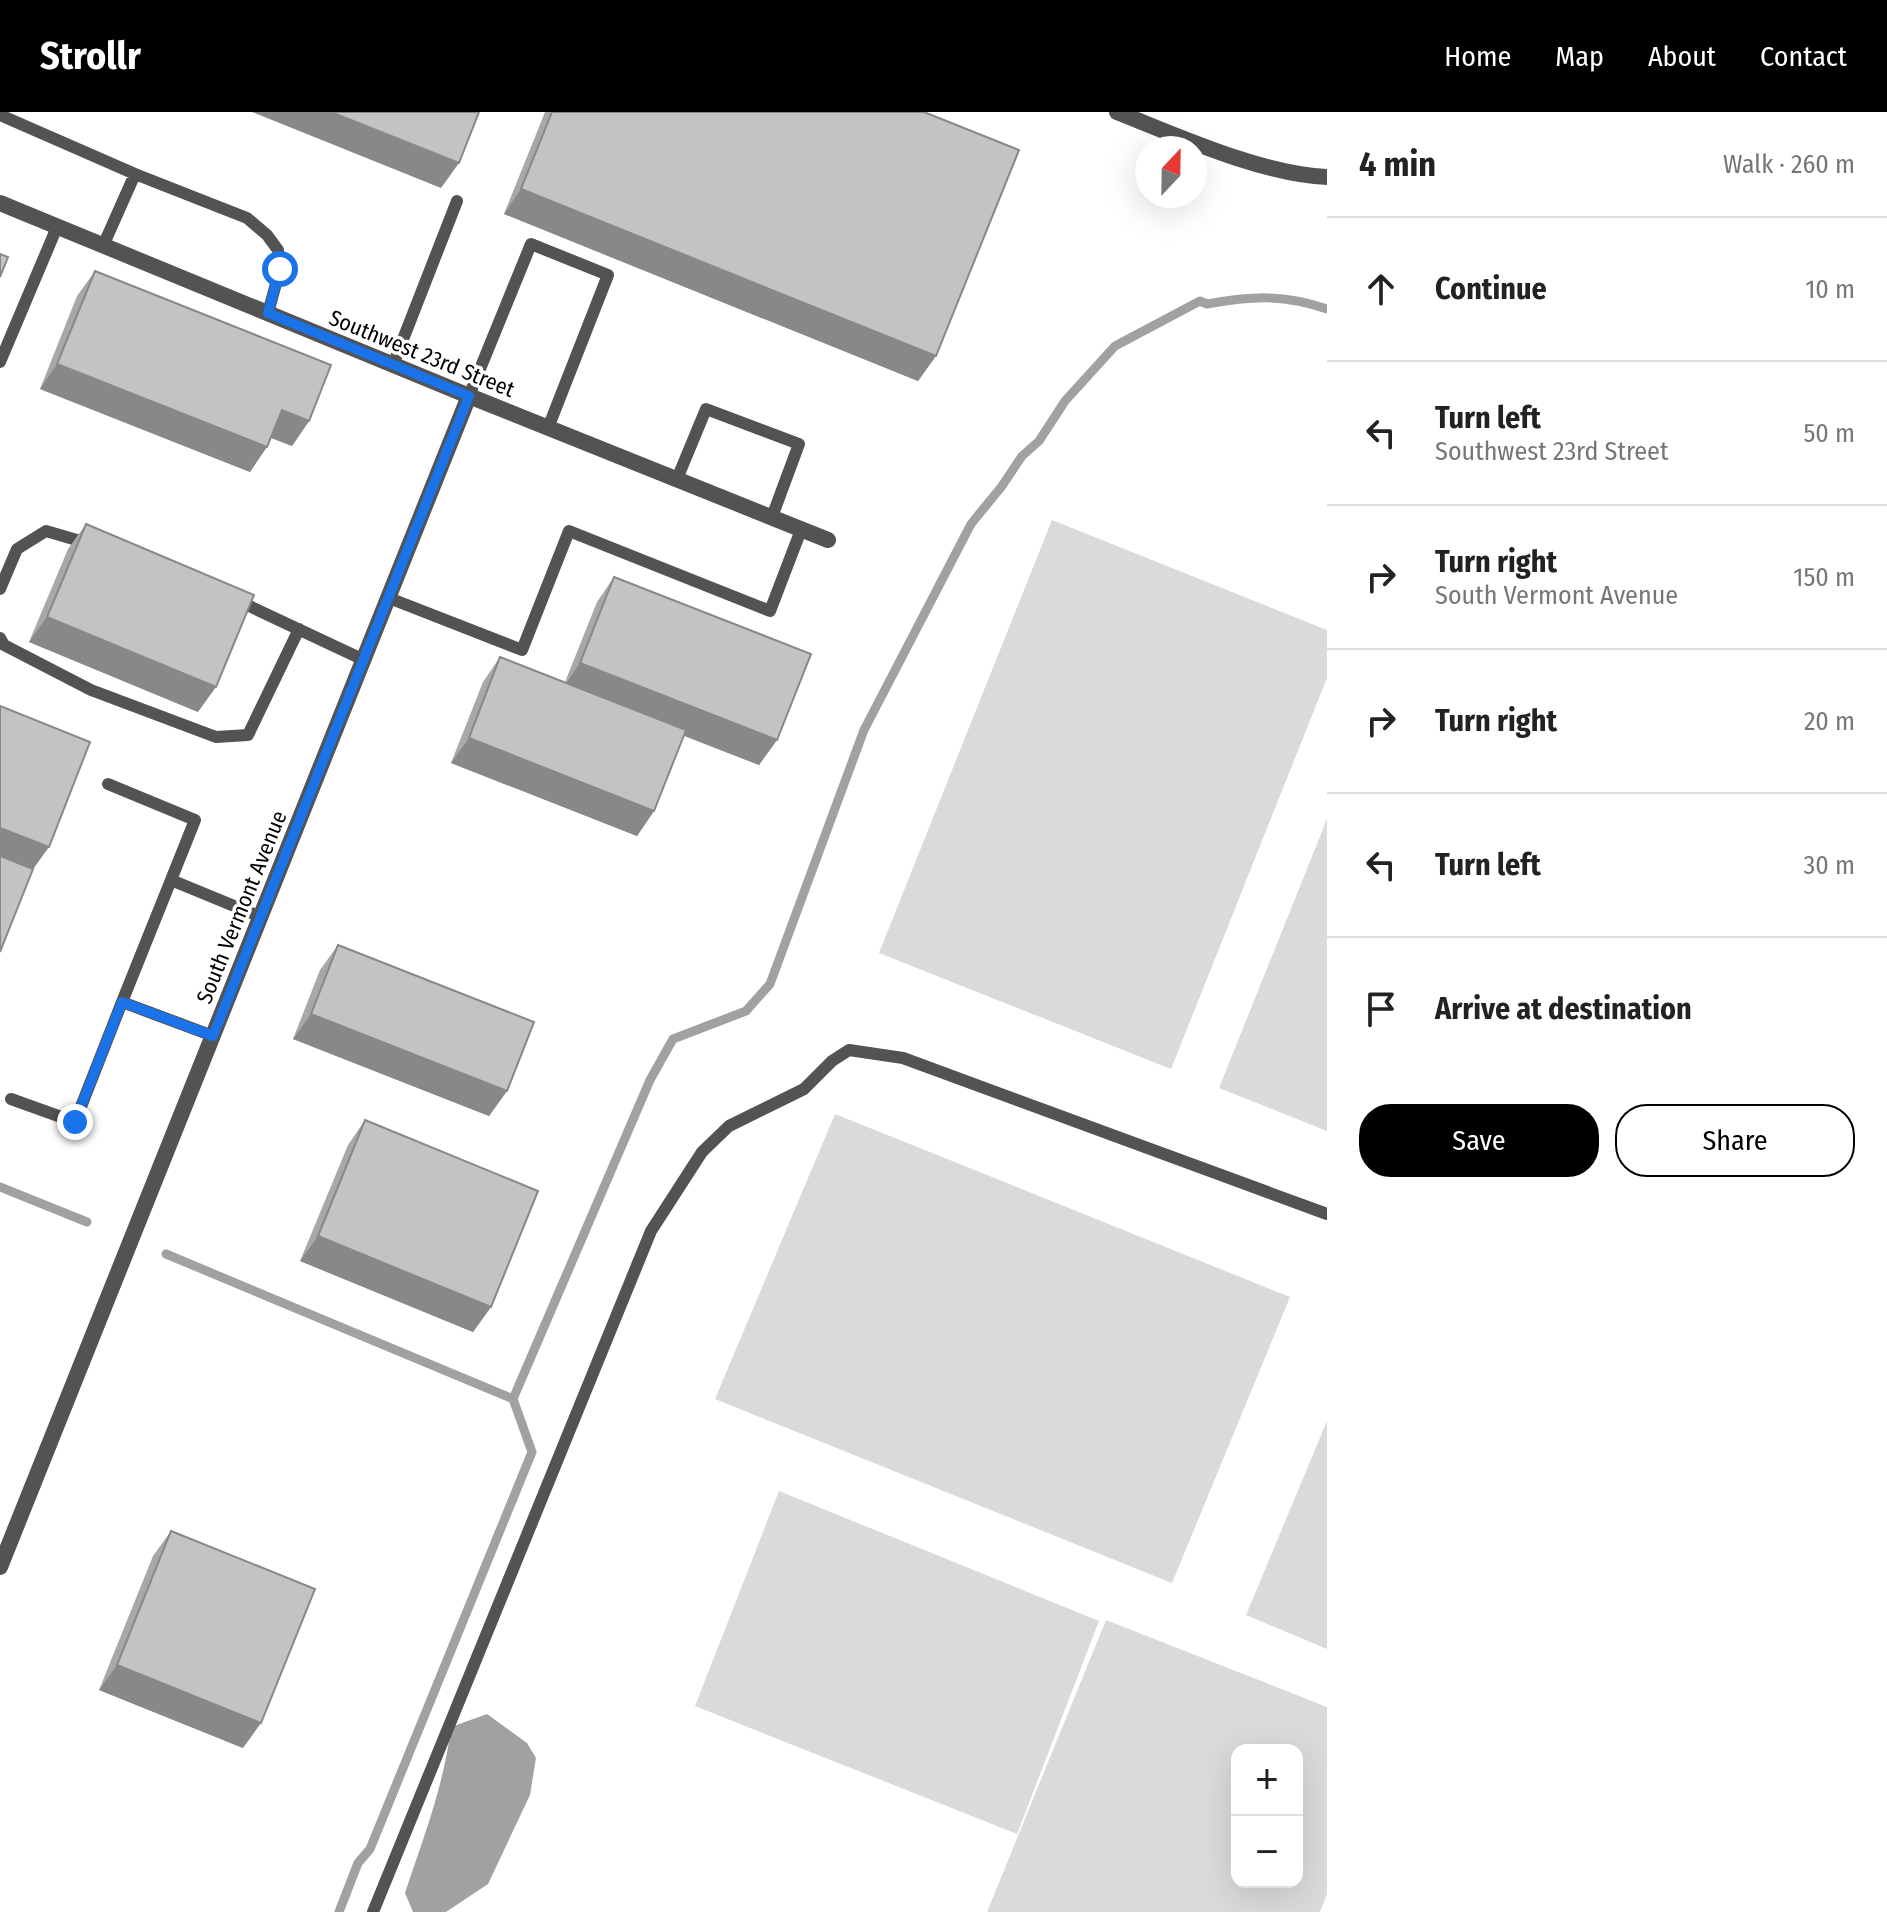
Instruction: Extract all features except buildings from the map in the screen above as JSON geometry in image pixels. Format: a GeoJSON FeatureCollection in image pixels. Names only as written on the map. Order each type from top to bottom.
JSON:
{"type":"FeatureCollection","features":[{"type":"Feature","properties":{"kind":"street"},"geometry":{"type":"LineString","coordinates":[[1117,112],[1213,150],[1306,176],[1327,177]]}},
{"type":"Feature","properties":{"kind":"street","name":"Southwest 23rd Street"},"geometry":{"type":"LineString","coordinates":[[0,203],[828,540]]}},
{"type":"Feature","properties":{"kind":"street","name":"South Vermont Avenue"},"geometry":{"type":"LineString","coordinates":[[0,1567],[469,396]]}},
{"type":"Feature","properties":{"kind":"lane"},"geometry":{"type":"LineString","coordinates":[[0,115],[135,174],[247,218],[267,235],[278,250],[280,269],[268,313]]}},
{"type":"Feature","properties":{"kind":"lane"},"geometry":{"type":"LineString","coordinates":[[103,246],[135,174]]}},
{"type":"Feature","properties":{"kind":"lane"},"geometry":{"type":"LineString","coordinates":[[393,365],[457,201]]}},
{"type":"Feature","properties":{"kind":"lane"},"geometry":{"type":"LineString","coordinates":[[0,362],[57,227]]}},
{"type":"Feature","properties":{"kind":"lane"},"geometry":{"type":"LineString","coordinates":[[469,396],[531,244],[608,275],[548,428]]}},
{"type":"Feature","properties":{"kind":"lane"},"geometry":{"type":"LineString","coordinates":[[677,479],[706,409],[799,444],[772,517]]}},
{"type":"Feature","properties":{"kind":"lane"},"geometry":{"type":"LineString","coordinates":[[389,598],[522,650],[569,531],[770,611],[801,530]]}},
{"type":"Feature","properties":{"kind":"lane"},"geometry":{"type":"LineString","coordinates":[[0,589],[17,549],[46,531],[162,565],[364,660]]}},
{"type":"Feature","properties":{"kind":"lane"},"geometry":{"type":"LineString","coordinates":[[0,638],[4,645],[91,690],[216,737],[248,735],[299,629]]}},
{"type":"Feature","properties":{"kind":"lane"},"geometry":{"type":"LineString","coordinates":[[11,1099],[75,1122],[195,820],[108,784]]}},
{"type":"Feature","properties":{"kind":"lane"},"geometry":{"type":"LineString","coordinates":[[171,880],[261,917]]}},
{"type":"Feature","properties":{"kind":"lane"},"geometry":{"type":"LineString","coordinates":[[122,1002],[213,1036]]}},
{"type":"Feature","properties":{"kind":"lane"},"geometry":{"type":"LineString","coordinates":[[373,1912],[651,1231],[702,1152],[729,1126],[804,1089],[832,1061],[849,1050],[875,1052],[903,1058],[1327,1214]]}},
{"type":"Feature","properties":{"kind":"shaded area"},"geometry":{"type":"Polygon","coordinates":[[[1052,520],[1327,630],[1327,678],[1171,1069],[879,953],[1052,520]]]}},
{"type":"Feature","properties":{"kind":"shaded area"},"geometry":{"type":"Polygon","coordinates":[[[1327,819],[1327,1131],[1219,1088],[1327,819]]]}},
{"type":"Feature","properties":{"kind":"shaded area"},"geometry":{"type":"Polygon","coordinates":[[[835,1114],[1290,1297],[1172,1583],[715,1399],[835,1114]]]}},
{"type":"Feature","properties":{"kind":"shaded area"},"geometry":{"type":"Polygon","coordinates":[[[1327,1421],[1327,1649],[1246,1615],[1327,1421]]]}},
{"type":"Feature","properties":{"kind":"shaded area"},"geometry":{"type":"Polygon","coordinates":[[[779,1491],[1099,1621],[1017,1834],[695,1706],[779,1491]]]}},
{"type":"Feature","properties":{"kind":"shaded area"},"geometry":{"type":"Polygon","coordinates":[[[1106,1620],[1327,1707],[1327,1894],[1320,1912],[987,1912],[1106,1620]]]}},
{"type":"Feature","properties":{"kind":"shaded area"},"geometry":{"type":"Polygon","coordinates":[[[487,1714],[527,1743],[536,1758],[530,1795],[488,1884],[446,1912],[413,1912],[405,1893],[438,1791],[451,1727],[487,1714]]]}},
{"type":"Feature","properties":{"kind":"waterway"},"geometry":{"type":"LineString","coordinates":[[339,1912],[358,1863],[370,1849],[532,1452],[513,1399],[650,1080],[673,1039],[746,1011],[770,984],[864,730],[971,524],[1022,456],[1039,441],[1065,401],[1115,346],[1200,301],[1207,304],[1253,298],[1282,299],[1327,309]]}},
{"type":"Feature","properties":{"kind":"waterway"},"geometry":{"type":"LineString","coordinates":[[0,1187],[87,1222]]}},
{"type":"Feature","properties":{"kind":"waterway"},"geometry":{"type":"LineString","coordinates":[[166,1254],[513,1399]]}},
{"type":"Feature","properties":{"kind":"route"},"geometry":{"type":"LineString","coordinates":[[75,1122],[122,1002],[213,1036],[469,396],[268,313],[280,269]]}}]}
